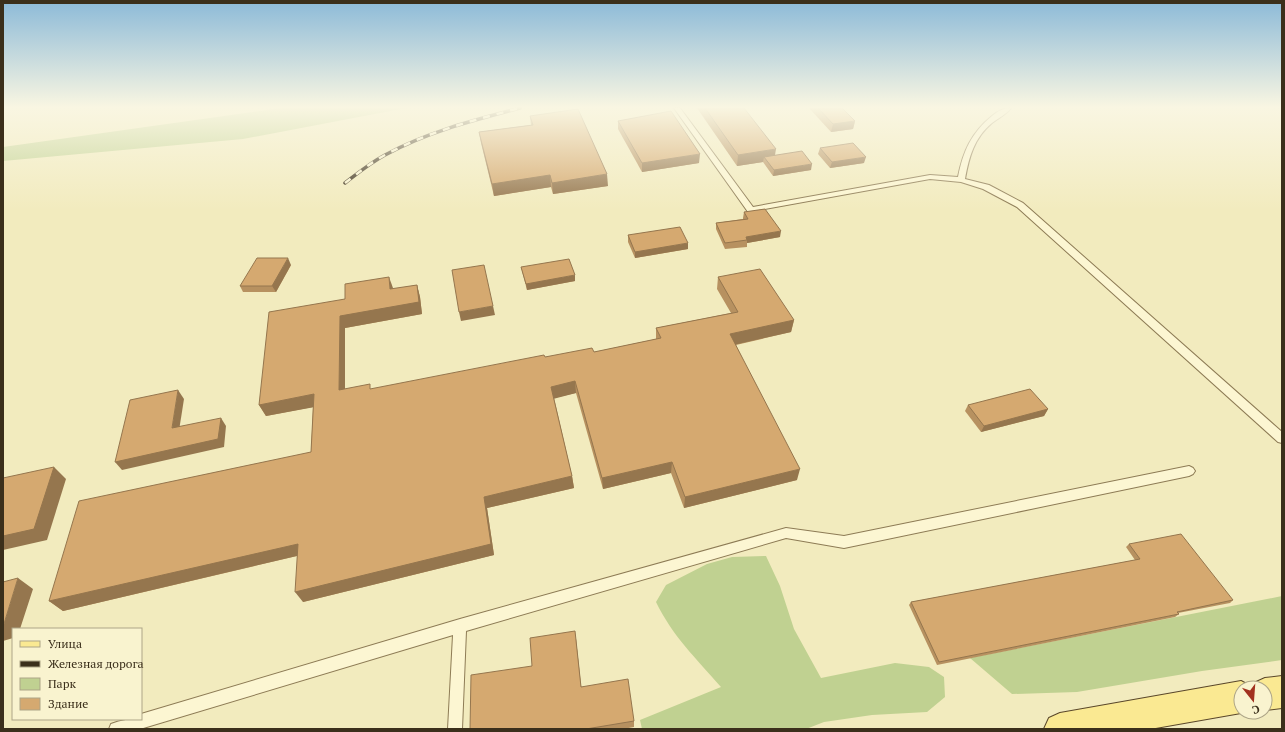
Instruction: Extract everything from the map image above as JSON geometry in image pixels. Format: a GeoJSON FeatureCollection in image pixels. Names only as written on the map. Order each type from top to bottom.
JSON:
{"type":"FeatureCollection","features":[{"type":"Feature","properties":{"kind":"main road"},"geometry":{"type":"LineString","coordinates":[[1060,729],[1233,698]]}},
{"type":"Feature","properties":{"kind":"lane"},"geometry":{"type":"LineString","coordinates":[[701,142],[750,210],[930,177],[961,180],[986,187],[1020,205],[1282,439]]}},
{"type":"Feature","properties":{"kind":"lane"},"geometry":{"type":"LineString","coordinates":[[961,180],[965,157],[972,142]]}},
{"type":"Feature","properties":{"kind":"lane"},"geometry":{"type":"LineString","coordinates":[[116,729],[460,626],[786,533],[844,542],[1189,471]]}},
{"type":"Feature","properties":{"kind":"lane"},"geometry":{"type":"LineString","coordinates":[[455,729],[460,626]]}},
{"type":"Feature","properties":{"kind":"green space"},"geometry":{"type":"Polygon","coordinates":[[[38,142],[209,142],[3,161],[3,147],[38,142]]]}},
{"type":"Feature","properties":{"kind":"green space"},"geometry":{"type":"Polygon","coordinates":[[[766,556],[780,586],[794,629],[821,678],[895,663],[929,667],[944,677],[945,697],[927,712],[872,715],[824,722],[806,729],[642,729],[640,720],[721,687],[677,637],[663,615],[656,602],[666,585],[707,564],[732,557],[766,556]]]}},
{"type":"Feature","properties":{"kind":"green space"},"geometry":{"type":"Polygon","coordinates":[[[1282,596],[1282,660],[1202,671],[1077,692],[1012,694],[970,658],[1282,596]]]}},
{"type":"Feature","properties":{"kind":"building"},"geometry":{"type":"Polygon","coordinates":[[[482,142],[593,142],[607,174],[552,183],[550,175],[492,184],[482,142]]]}},
{"type":"Feature","properties":{"kind":"building"},"geometry":{"type":"Polygon","coordinates":[[[630,142],[692,142],[700,154],[642,163],[630,142]]]}},
{"type":"Feature","properties":{"kind":"building"},"geometry":{"type":"Polygon","coordinates":[[[729,142],[771,142],[776,149],[738,155],[729,142]]]}},
{"type":"Feature","properties":{"kind":"building"},"geometry":{"type":"Polygon","coordinates":[[[853,143],[866,157],[832,162],[820,148],[853,143]]]}},
{"type":"Feature","properties":{"kind":"building"},"geometry":{"type":"Polygon","coordinates":[[[802,151],[812,164],[774,170],[764,157],[802,151]]]}},
{"type":"Feature","properties":{"kind":"building"},"geometry":{"type":"Polygon","coordinates":[[[765,209],[781,231],[746,237],[747,240],[725,243],[716,223],[748,219],[744,212],[765,209]]]}},
{"type":"Feature","properties":{"kind":"building"},"geometry":{"type":"Polygon","coordinates":[[[680,227],[688,243],[635,252],[628,235],[680,227]]]}},
{"type":"Feature","properties":{"kind":"building"},"geometry":{"type":"Polygon","coordinates":[[[257,258],[288,258],[272,286],[240,286],[257,258]]]}},
{"type":"Feature","properties":{"kind":"building"},"geometry":{"type":"Polygon","coordinates":[[[569,259],[575,275],[526,284],[521,267],[569,259]]]}},
{"type":"Feature","properties":{"kind":"building"},"geometry":{"type":"Polygon","coordinates":[[[484,265],[493,306],[459,312],[452,270],[484,265]]]}},
{"type":"Feature","properties":{"kind":"building"},"geometry":{"type":"Polygon","coordinates":[[[760,269],[794,320],[730,334],[800,469],[685,497],[672,462],[602,478],[575,381],[551,387],[572,476],[484,497],[491,544],[295,592],[298,544],[49,601],[79,501],[311,452],[314,394],[259,405],[269,312],[345,299],[345,284],[389,277],[390,289],[417,285],[419,302],[340,316],[339,390],[370,384],[370,389],[544,355],[545,357],[592,348],[594,352],[661,338],[656,328],[738,312],[718,277],[760,269]]]}},
{"type":"Feature","properties":{"kind":"building"},"geometry":{"type":"Polygon","coordinates":[[[1030,389],[1048,409],[984,426],[968,405],[1030,389]]]}},
{"type":"Feature","properties":{"kind":"building"},"geometry":{"type":"Polygon","coordinates":[[[178,390],[172,428],[221,418],[218,439],[115,462],[130,400],[178,390]]]}},
{"type":"Feature","properties":{"kind":"building"},"geometry":{"type":"Polygon","coordinates":[[[54,467],[34,529],[3,536],[3,478],[54,467]]]}},
{"type":"Feature","properties":{"kind":"building"},"geometry":{"type":"Polygon","coordinates":[[[1181,534],[1233,600],[1177,612],[1179,614],[939,662],[911,602],[1140,559],[1129,544],[1181,534]]]}},
{"type":"Feature","properties":{"kind":"building"},"geometry":{"type":"Polygon","coordinates":[[[18,578],[3,627],[3,582],[18,578]]]}},
{"type":"Feature","properties":{"kind":"building"},"geometry":{"type":"Polygon","coordinates":[[[575,631],[581,687],[628,679],[634,721],[586,729],[470,729],[471,675],[532,666],[530,638],[575,631]]]}},
{"type":"Feature","properties":{"kind":"railway"},"geometry":{"type":"LineString","coordinates":[[345,183],[380,158],[412,142]]}}]}
